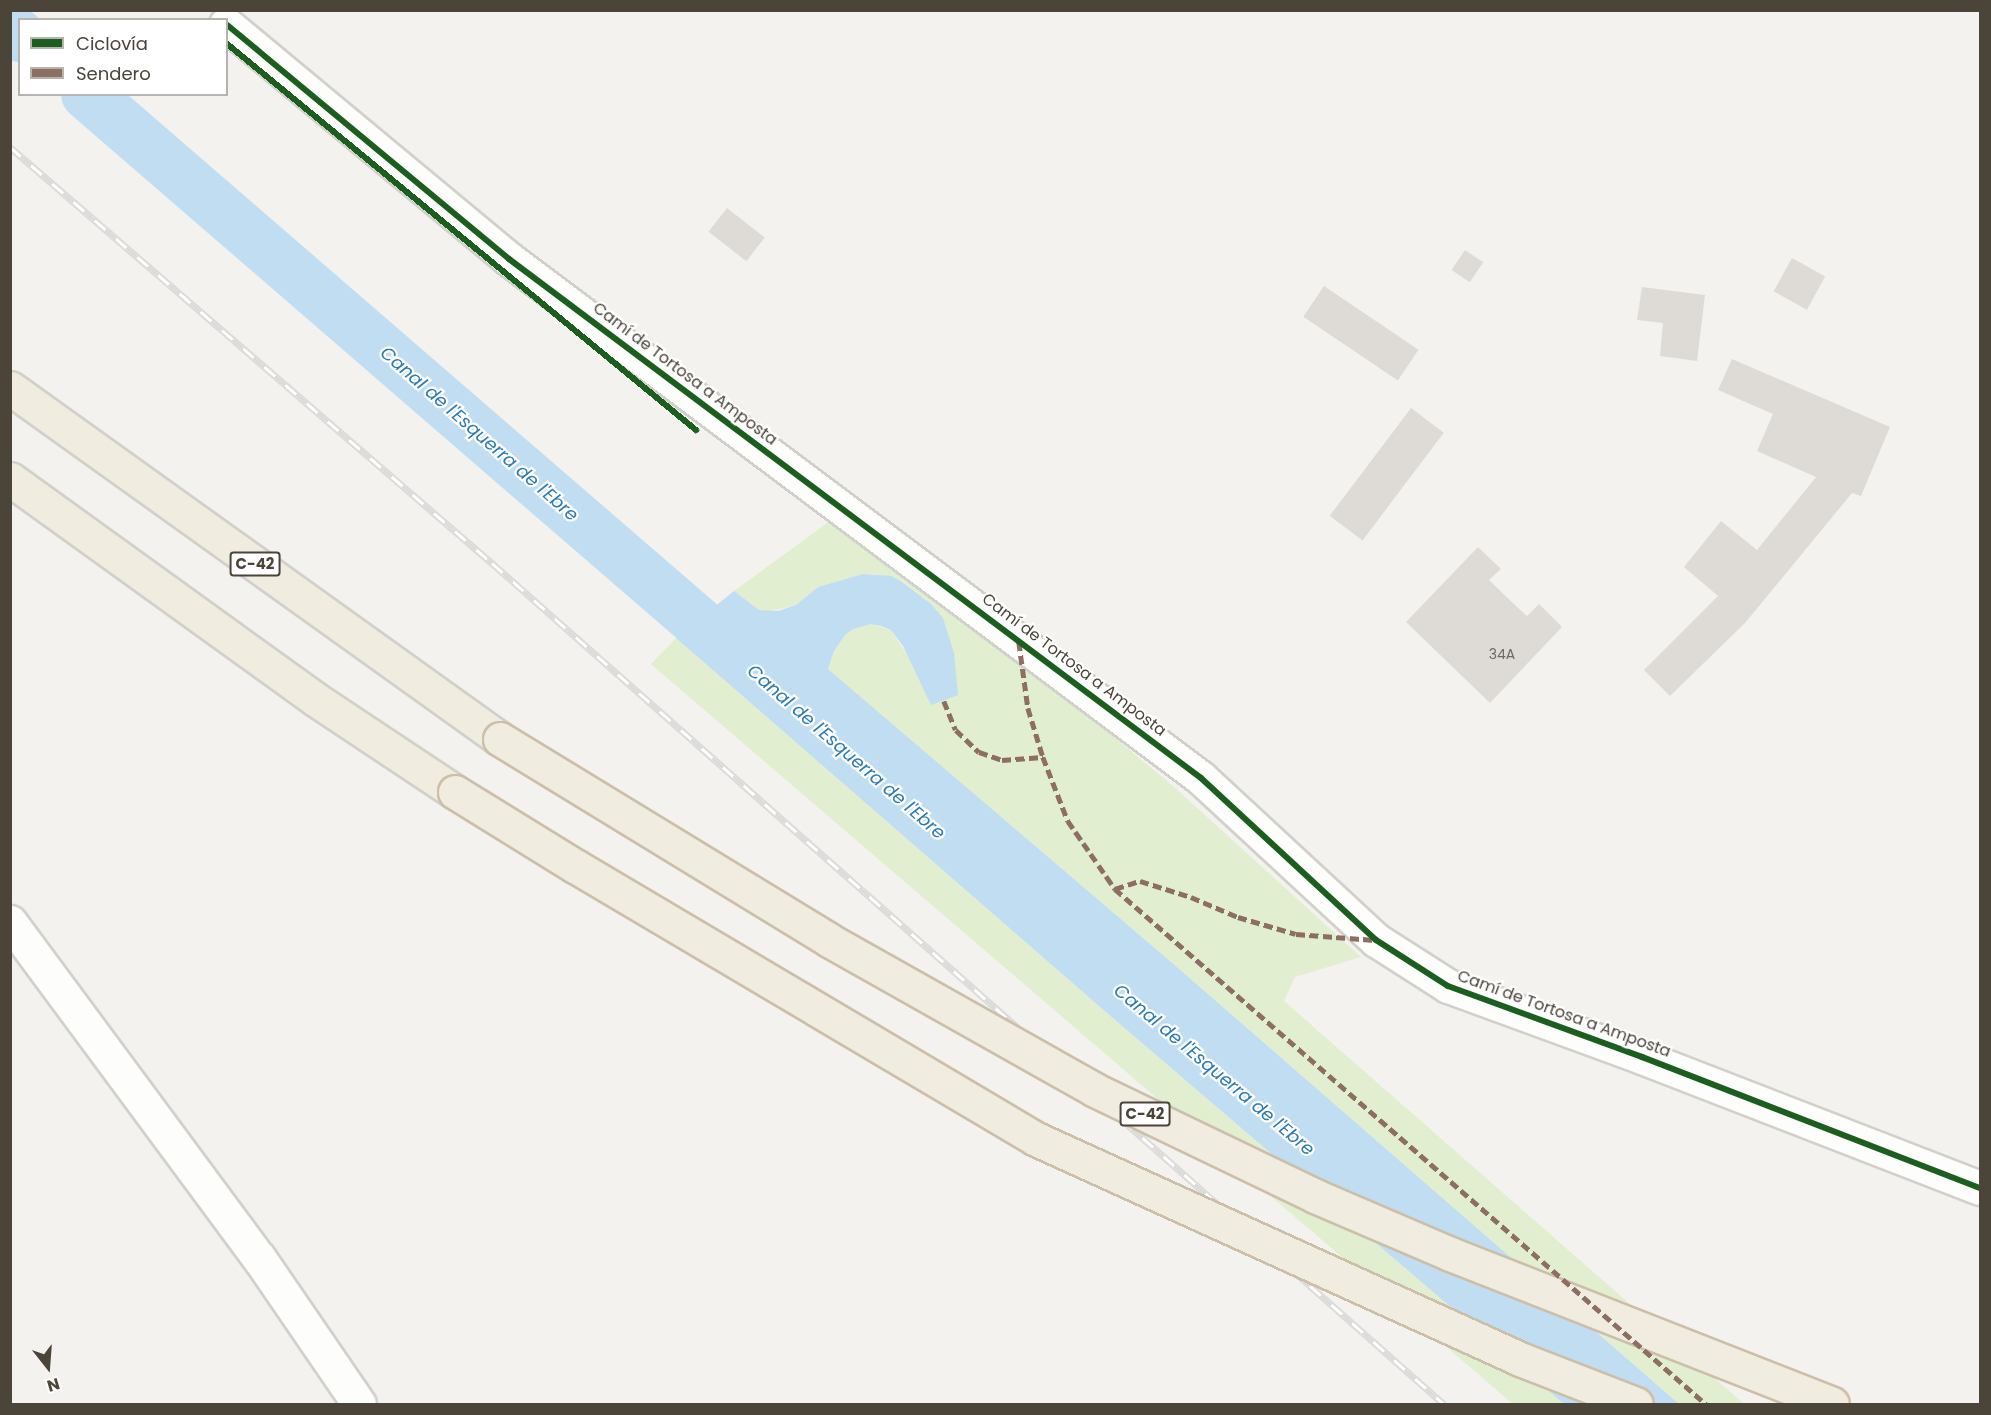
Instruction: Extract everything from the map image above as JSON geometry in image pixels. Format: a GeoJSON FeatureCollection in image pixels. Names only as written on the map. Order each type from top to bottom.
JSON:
{"type":"FeatureCollection","features":[{"type":"Feature","properties":{"kind":"highway","name":"C-42"},"geometry":{"type":"LineString","coordinates":[[10,388],[500,740],[829,940],[1095,1090],[1315,1196],[1450,1254],[1832,1404]]}},
{"type":"Feature","properties":{"kind":"highway"},"geometry":{"type":"LineString","coordinates":[[10,479],[315,699],[455,792],[585,872],[1036,1139],[1520,1359],[1636,1404]]}},
{"type":"Feature","properties":{"kind":"street","name":"Camí de Tortosa a Amposta"},"geometry":{"type":"LineString","coordinates":[[228,26],[509,260],[1201,778],[1376,940],[1448,986],[1642,1057],[1980,1188]]}},
{"type":"Feature","properties":{"kind":"street"},"geometry":{"type":"LineString","coordinates":[[10,922],[259,1258],[360,1404]]}},
{"type":"Feature","properties":{"kind":"green space"},"geometry":{"type":"Polygon","coordinates":[[[830,521],[911,569],[1173,786],[1361,957],[1295,977],[1284,1001],[1744,1404],[1679,1404],[1178,968],[828,669],[834,651],[845,635],[853,629],[871,624],[891,630],[913,664],[947,627],[931,604],[901,580],[874,574],[863,574],[818,587],[796,605],[768,612],[759,610],[734,591],[830,521]]]}},
{"type":"Feature","properties":{"kind":"green space"},"geometry":{"type":"Polygon","coordinates":[[[676,638],[1107,1013],[1564,1404],[1513,1404],[651,664],[676,638]]]}},
{"type":"Feature","properties":{"kind":"water"},"geometry":{"type":"Polygon","coordinates":[[[863,574],[891,576],[901,581],[931,604],[943,618],[954,653],[958,695],[931,705],[903,646],[891,630],[871,624],[853,629],[845,635],[834,651],[828,669],[1178,968],[1679,1404],[1564,1404],[1107,1013],[676,638],[734,591],[759,610],[778,611],[796,605],[818,587],[863,574]]]}},
{"type":"Feature","properties":{"kind":"building"},"geometry":{"type":"Polygon","coordinates":[[[727,208],[765,238],[746,261],[709,232],[727,208]]]}},
{"type":"Feature","properties":{"kind":"building"},"geometry":{"type":"Polygon","coordinates":[[[1465,250],[1483,262],[1470,282],[1452,270],[1465,250]]]}},
{"type":"Feature","properties":{"kind":"building"},"geometry":{"type":"Polygon","coordinates":[[[1792,258],[1825,276],[1807,310],[1774,291],[1792,258]]]}},
{"type":"Feature","properties":{"kind":"building"},"geometry":{"type":"Polygon","coordinates":[[[1324,286],[1419,350],[1398,380],[1303,317],[1324,286]]]}},
{"type":"Feature","properties":{"kind":"building"},"geometry":{"type":"Polygon","coordinates":[[[1642,287],[1705,295],[1697,361],[1660,356],[1663,323],[1637,320],[1642,287]]]}},
{"type":"Feature","properties":{"kind":"building"},"geometry":{"type":"Polygon","coordinates":[[[1732,359],[1890,427],[1861,496],[1852,493],[1745,623],[1670,696],[1644,670],[1718,596],[1684,567],[1721,521],[1757,550],[1816,477],[1757,451],[1773,414],[1718,390],[1732,359]]]}},
{"type":"Feature","properties":{"kind":"building"},"geometry":{"type":"Polygon","coordinates":[[[1411,408],[1444,433],[1362,540],[1330,516],[1411,408]]]}},
{"type":"Feature","properties":{"kind":"building"},"geometry":{"type":"Polygon","coordinates":[[[1478,547],[1501,569],[1489,580],[1516,606],[1527,616],[1539,604],[1562,627],[1490,703],[1406,622],[1478,547]]]}},
{"type":"Feature","properties":{"kind":"waterway","name":"Canal de l'Esquerra de l'Ebre"},"geometry":{"type":"LineString","coordinates":[[10,28],[18,34]]}},
{"type":"Feature","properties":{"kind":"waterway","name":"Canal de l'Esquerra de l'Ebre"},"geometry":{"type":"LineString","coordinates":[[89,96],[752,669]]}},
{"type":"Feature","properties":{"kind":"railway"},"geometry":{"type":"LineString","coordinates":[[10,147],[492,563],[1444,1404]]}},
{"type":"Feature","properties":{"kind":"marked path"},"geometry":{"type":"LineString","coordinates":[[1019,642],[1028,708],[1043,757],[1068,821],[1115,889],[1706,1404]]}},
{"type":"Feature","properties":{"kind":"marked path"},"geometry":{"type":"LineString","coordinates":[[944,701],[956,730],[979,752],[1002,760],[1043,757]]}},
{"type":"Feature","properties":{"kind":"marked path"},"geometry":{"type":"LineString","coordinates":[[1115,889],[1140,881],[1191,897],[1238,917],[1296,934],[1374,940]]}},
{"type":"Feature","properties":{"kind":"cycle path"},"geometry":{"type":"LineString","coordinates":[[228,26],[509,259],[1201,778],[1376,940],[1448,986],[1642,1057],[1980,1188]]}},
{"type":"Feature","properties":{"kind":"cycle path"},"geometry":{"type":"LineString","coordinates":[[228,45],[696,430]]}}]}
